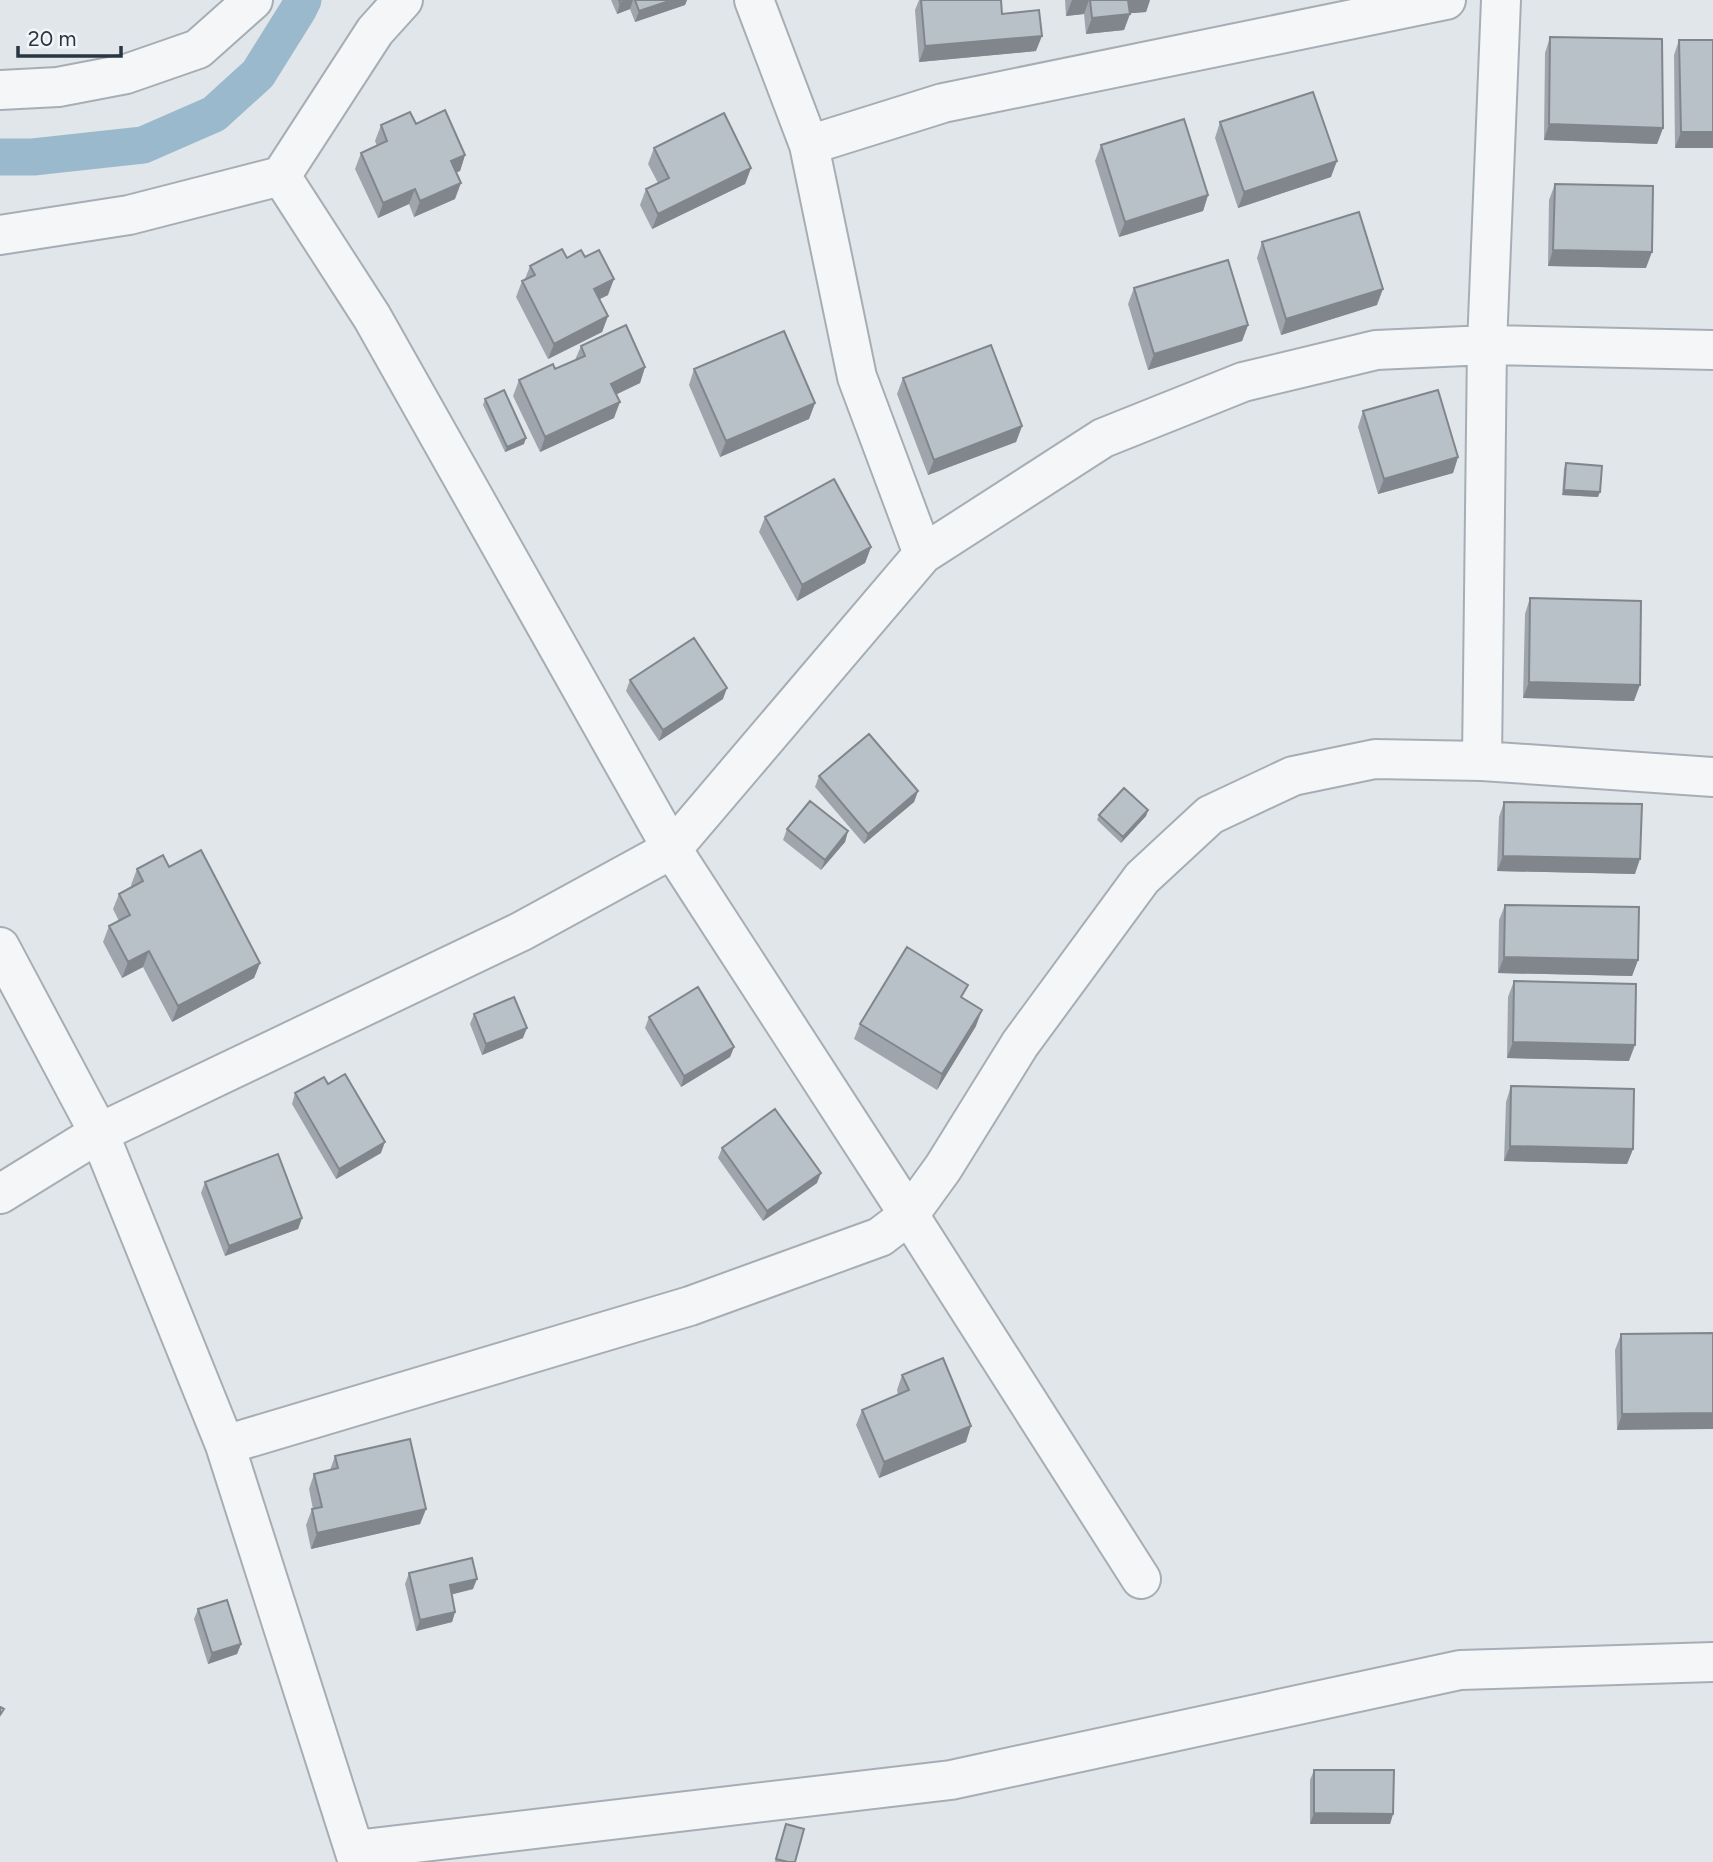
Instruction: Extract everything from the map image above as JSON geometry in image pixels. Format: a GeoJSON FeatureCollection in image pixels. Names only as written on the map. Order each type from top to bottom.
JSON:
{"type":"FeatureCollection","features":[{"type":"Feature","properties":{"kind":"street"},"geometry":{"type":"LineString","coordinates":[[0,90],[58,87],[126,74],[198,49],[253,0]]}},
{"type":"Feature","properties":{"kind":"street"},"geometry":{"type":"LineString","coordinates":[[0,235],[129,215],[281,176],[375,31],[403,0]]}},
{"type":"Feature","properties":{"kind":"street"},"geometry":{"type":"LineString","coordinates":[[754,0],[809,145],[857,377],[923,554]]}},
{"type":"Feature","properties":{"kind":"street"},"geometry":{"type":"LineString","coordinates":[[809,145],[943,103],[1446,0]]}},
{"type":"Feature","properties":{"kind":"street"},"geometry":{"type":"LineString","coordinates":[[1482,761],[1488,345],[1501,0]]}},
{"type":"Feature","properties":{"kind":"street"},"geometry":{"type":"LineString","coordinates":[[281,176],[372,317],[672,849],[1141,1579]]}},
{"type":"Feature","properties":{"kind":"street"},"geometry":{"type":"LineString","coordinates":[[0,1194],[99,1133],[522,931],[672,849],[923,554],[1102,438],[1243,382],[1376,350],[1488,345],[1713,350]]}},
{"type":"Feature","properties":{"kind":"street"},"geometry":{"type":"LineString","coordinates":[[225,1445],[691,1306],[880,1237],[909,1215],[943,1168],[1020,1044],[1142,878],[1210,815],[1293,776],[1375,759],[1482,761],[1713,777]]}},
{"type":"Feature","properties":{"kind":"street"},"geometry":{"type":"LineString","coordinates":[[0,947],[99,1133],[225,1445],[356,1856],[951,1780],[1460,1670],[1713,1662]]}},
{"type":"Feature","properties":{"kind":"building"},"geometry":{"type":"Polygon","coordinates":[[[635,0],[672,0],[639,11],[635,0]]]}},
{"type":"Feature","properties":{"kind":"building"},"geometry":{"type":"Polygon","coordinates":[[[921,0],[1001,0],[1002,14],[1039,10],[1042,36],[925,46],[921,0]]]}},
{"type":"Feature","properties":{"kind":"building"},"geometry":{"type":"Polygon","coordinates":[[[1090,0],[1128,0],[1130,14],[1092,18],[1090,0]]]}},
{"type":"Feature","properties":{"kind":"building"},"geometry":{"type":"Polygon","coordinates":[[[1550,37],[1662,39],[1663,128],[1549,124],[1550,37]]]}},
{"type":"Feature","properties":{"kind":"building"},"geometry":{"type":"Polygon","coordinates":[[[1679,40],[1713,40],[1713,132],[1681,132],[1679,40]]]}},
{"type":"Feature","properties":{"kind":"building"},"geometry":{"type":"Polygon","coordinates":[[[1313,92],[1337,161],[1244,192],[1220,122],[1313,92]]]}},
{"type":"Feature","properties":{"kind":"building"},"geometry":{"type":"Polygon","coordinates":[[[445,110],[465,155],[451,161],[461,183],[420,201],[415,189],[383,203],[361,153],[387,141],[381,125],[410,112],[416,124],[445,110]]]}},
{"type":"Feature","properties":{"kind":"building"},"geometry":{"type":"Polygon","coordinates":[[[724,113],[751,168],[658,214],[646,189],[669,178],[654,148],[724,113]]]}},
{"type":"Feature","properties":{"kind":"building"},"geometry":{"type":"Polygon","coordinates":[[[1184,119],[1208,195],[1125,222],[1101,145],[1184,119]]]}},
{"type":"Feature","properties":{"kind":"building"},"geometry":{"type":"Polygon","coordinates":[[[1555,184],[1653,186],[1652,252],[1553,250],[1555,184]]]}},
{"type":"Feature","properties":{"kind":"building"},"geometry":{"type":"Polygon","coordinates":[[[1359,212],[1383,289],[1286,319],[1262,242],[1359,212]]]}},
{"type":"Feature","properties":{"kind":"building"},"geometry":{"type":"Polygon","coordinates":[[[562,249],[567,258],[581,250],[585,257],[599,250],[614,279],[594,289],[608,316],[554,344],[522,281],[535,275],[530,266],[562,249]]]}},
{"type":"Feature","properties":{"kind":"building"},"geometry":{"type":"Polygon","coordinates":[[[1228,260],[1248,325],[1154,354],[1134,288],[1228,260]]]}},
{"type":"Feature","properties":{"kind":"building"},"geometry":{"type":"Polygon","coordinates":[[[626,325],[645,367],[611,384],[620,402],[545,437],[519,380],[553,364],[555,369],[585,356],[581,346],[626,325]]]}},
{"type":"Feature","properties":{"kind":"building"},"geometry":{"type":"Polygon","coordinates":[[[784,331],[815,403],[726,441],[694,369],[784,331]]]}},
{"type":"Feature","properties":{"kind":"building"},"geometry":{"type":"Polygon","coordinates":[[[991,345],[1022,426],[934,460],[903,378],[991,345]]]}},
{"type":"Feature","properties":{"kind":"building"},"geometry":{"type":"Polygon","coordinates":[[[504,390],[526,438],[507,447],[485,399],[504,390]]]}},
{"type":"Feature","properties":{"kind":"building"},"geometry":{"type":"Polygon","coordinates":[[[1438,390],[1458,457],[1384,479],[1363,411],[1438,390]]]}},
{"type":"Feature","properties":{"kind":"building"},"geometry":{"type":"Polygon","coordinates":[[[1566,463],[1602,466],[1600,492],[1564,490],[1566,463]]]}},
{"type":"Feature","properties":{"kind":"building"},"geometry":{"type":"Polygon","coordinates":[[[834,479],[871,547],[802,585],[765,517],[834,479]]]}},
{"type":"Feature","properties":{"kind":"building"},"geometry":{"type":"Polygon","coordinates":[[[1530,598],[1641,601],[1640,685],[1529,682],[1530,598]]]}},
{"type":"Feature","properties":{"kind":"building"},"geometry":{"type":"Polygon","coordinates":[[[694,638],[727,688],[663,730],[630,680],[694,638]]]}},
{"type":"Feature","properties":{"kind":"building"},"geometry":{"type":"Polygon","coordinates":[[[869,734],[918,791],[868,834],[819,776],[869,734]]]}},
{"type":"Feature","properties":{"kind":"building"},"geometry":{"type":"Polygon","coordinates":[[[1124,788],[1148,810],[1123,837],[1099,815],[1124,788]]]}},
{"type":"Feature","properties":{"kind":"building"},"geometry":{"type":"Polygon","coordinates":[[[810,801],[848,831],[825,860],[787,829],[810,801]]]}},
{"type":"Feature","properties":{"kind":"building"},"geometry":{"type":"Polygon","coordinates":[[[1504,802],[1642,804],[1640,859],[1503,856],[1504,802]]]}},
{"type":"Feature","properties":{"kind":"building"},"geometry":{"type":"Polygon","coordinates":[[[201,850],[260,963],[178,1006],[149,951],[128,962],[109,926],[130,915],[119,894],[143,881],[137,869],[163,855],[169,867],[201,850]]]}},
{"type":"Feature","properties":{"kind":"building"},"geometry":{"type":"Polygon","coordinates":[[[1505,905],[1639,907],[1638,960],[1504,957],[1505,905]]]}},
{"type":"Feature","properties":{"kind":"building"},"geometry":{"type":"Polygon","coordinates":[[[907,947],[968,985],[961,997],[982,1010],[942,1074],[860,1024],[907,947]]]}},
{"type":"Feature","properties":{"kind":"building"},"geometry":{"type":"Polygon","coordinates":[[[1514,981],[1636,984],[1635,1045],[1513,1042],[1514,981]]]}},
{"type":"Feature","properties":{"kind":"building"},"geometry":{"type":"Polygon","coordinates":[[[698,987],[734,1047],[684,1076],[649,1017],[698,987]]]}},
{"type":"Feature","properties":{"kind":"building"},"geometry":{"type":"Polygon","coordinates":[[[514,997],[527,1028],[486,1044],[474,1014],[514,997]]]}},
{"type":"Feature","properties":{"kind":"building"},"geometry":{"type":"Polygon","coordinates":[[[345,1074],[385,1142],[339,1169],[295,1093],[324,1077],[328,1084],[345,1074]]]}},
{"type":"Feature","properties":{"kind":"building"},"geometry":{"type":"Polygon","coordinates":[[[1511,1086],[1634,1089],[1633,1149],[1510,1146],[1511,1086]]]}},
{"type":"Feature","properties":{"kind":"building"},"geometry":{"type":"Polygon","coordinates":[[[775,1109],[821,1173],[767,1211],[722,1148],[775,1109]]]}},
{"type":"Feature","properties":{"kind":"building"},"geometry":{"type":"Polygon","coordinates":[[[278,1154],[302,1218],[229,1246],[205,1182],[278,1154]]]}},
{"type":"Feature","properties":{"kind":"building"},"geometry":{"type":"Polygon","coordinates":[[[1713,1333],[1713,1413],[1622,1414],[1621,1334],[1713,1333]]]}},
{"type":"Feature","properties":{"kind":"building"},"geometry":{"type":"Polygon","coordinates":[[[943,1358],[971,1426],[884,1462],[862,1410],[909,1390],[902,1375],[943,1358]]]}},
{"type":"Feature","properties":{"kind":"building"},"geometry":{"type":"Polygon","coordinates":[[[410,1439],[426,1509],[317,1533],[312,1509],[322,1507],[314,1474],[338,1468],[335,1456],[410,1439]]]}},
{"type":"Feature","properties":{"kind":"building"},"geometry":{"type":"Polygon","coordinates":[[[472,1558],[477,1579],[450,1585],[455,1612],[420,1620],[409,1573],[472,1558]]]}},
{"type":"Feature","properties":{"kind":"building"},"geometry":{"type":"Polygon","coordinates":[[[227,1600],[241,1644],[212,1653],[198,1609],[227,1600]]]}},
{"type":"Feature","properties":{"kind":"building"},"geometry":{"type":"Polygon","coordinates":[[[1314,1770],[1394,1770],[1393,1814],[1314,1813],[1314,1770]]]}},
{"type":"Feature","properties":{"kind":"building"},"geometry":{"type":"Polygon","coordinates":[[[786,1824],[804,1829],[795,1862],[776,1859],[786,1824]]]}},
{"type":"Feature","properties":{"kind":"waterway"},"geometry":{"type":"LineString","coordinates":[[0,157],[33,157],[143,145],[214,114],[258,74],[303,0]]}}]}
